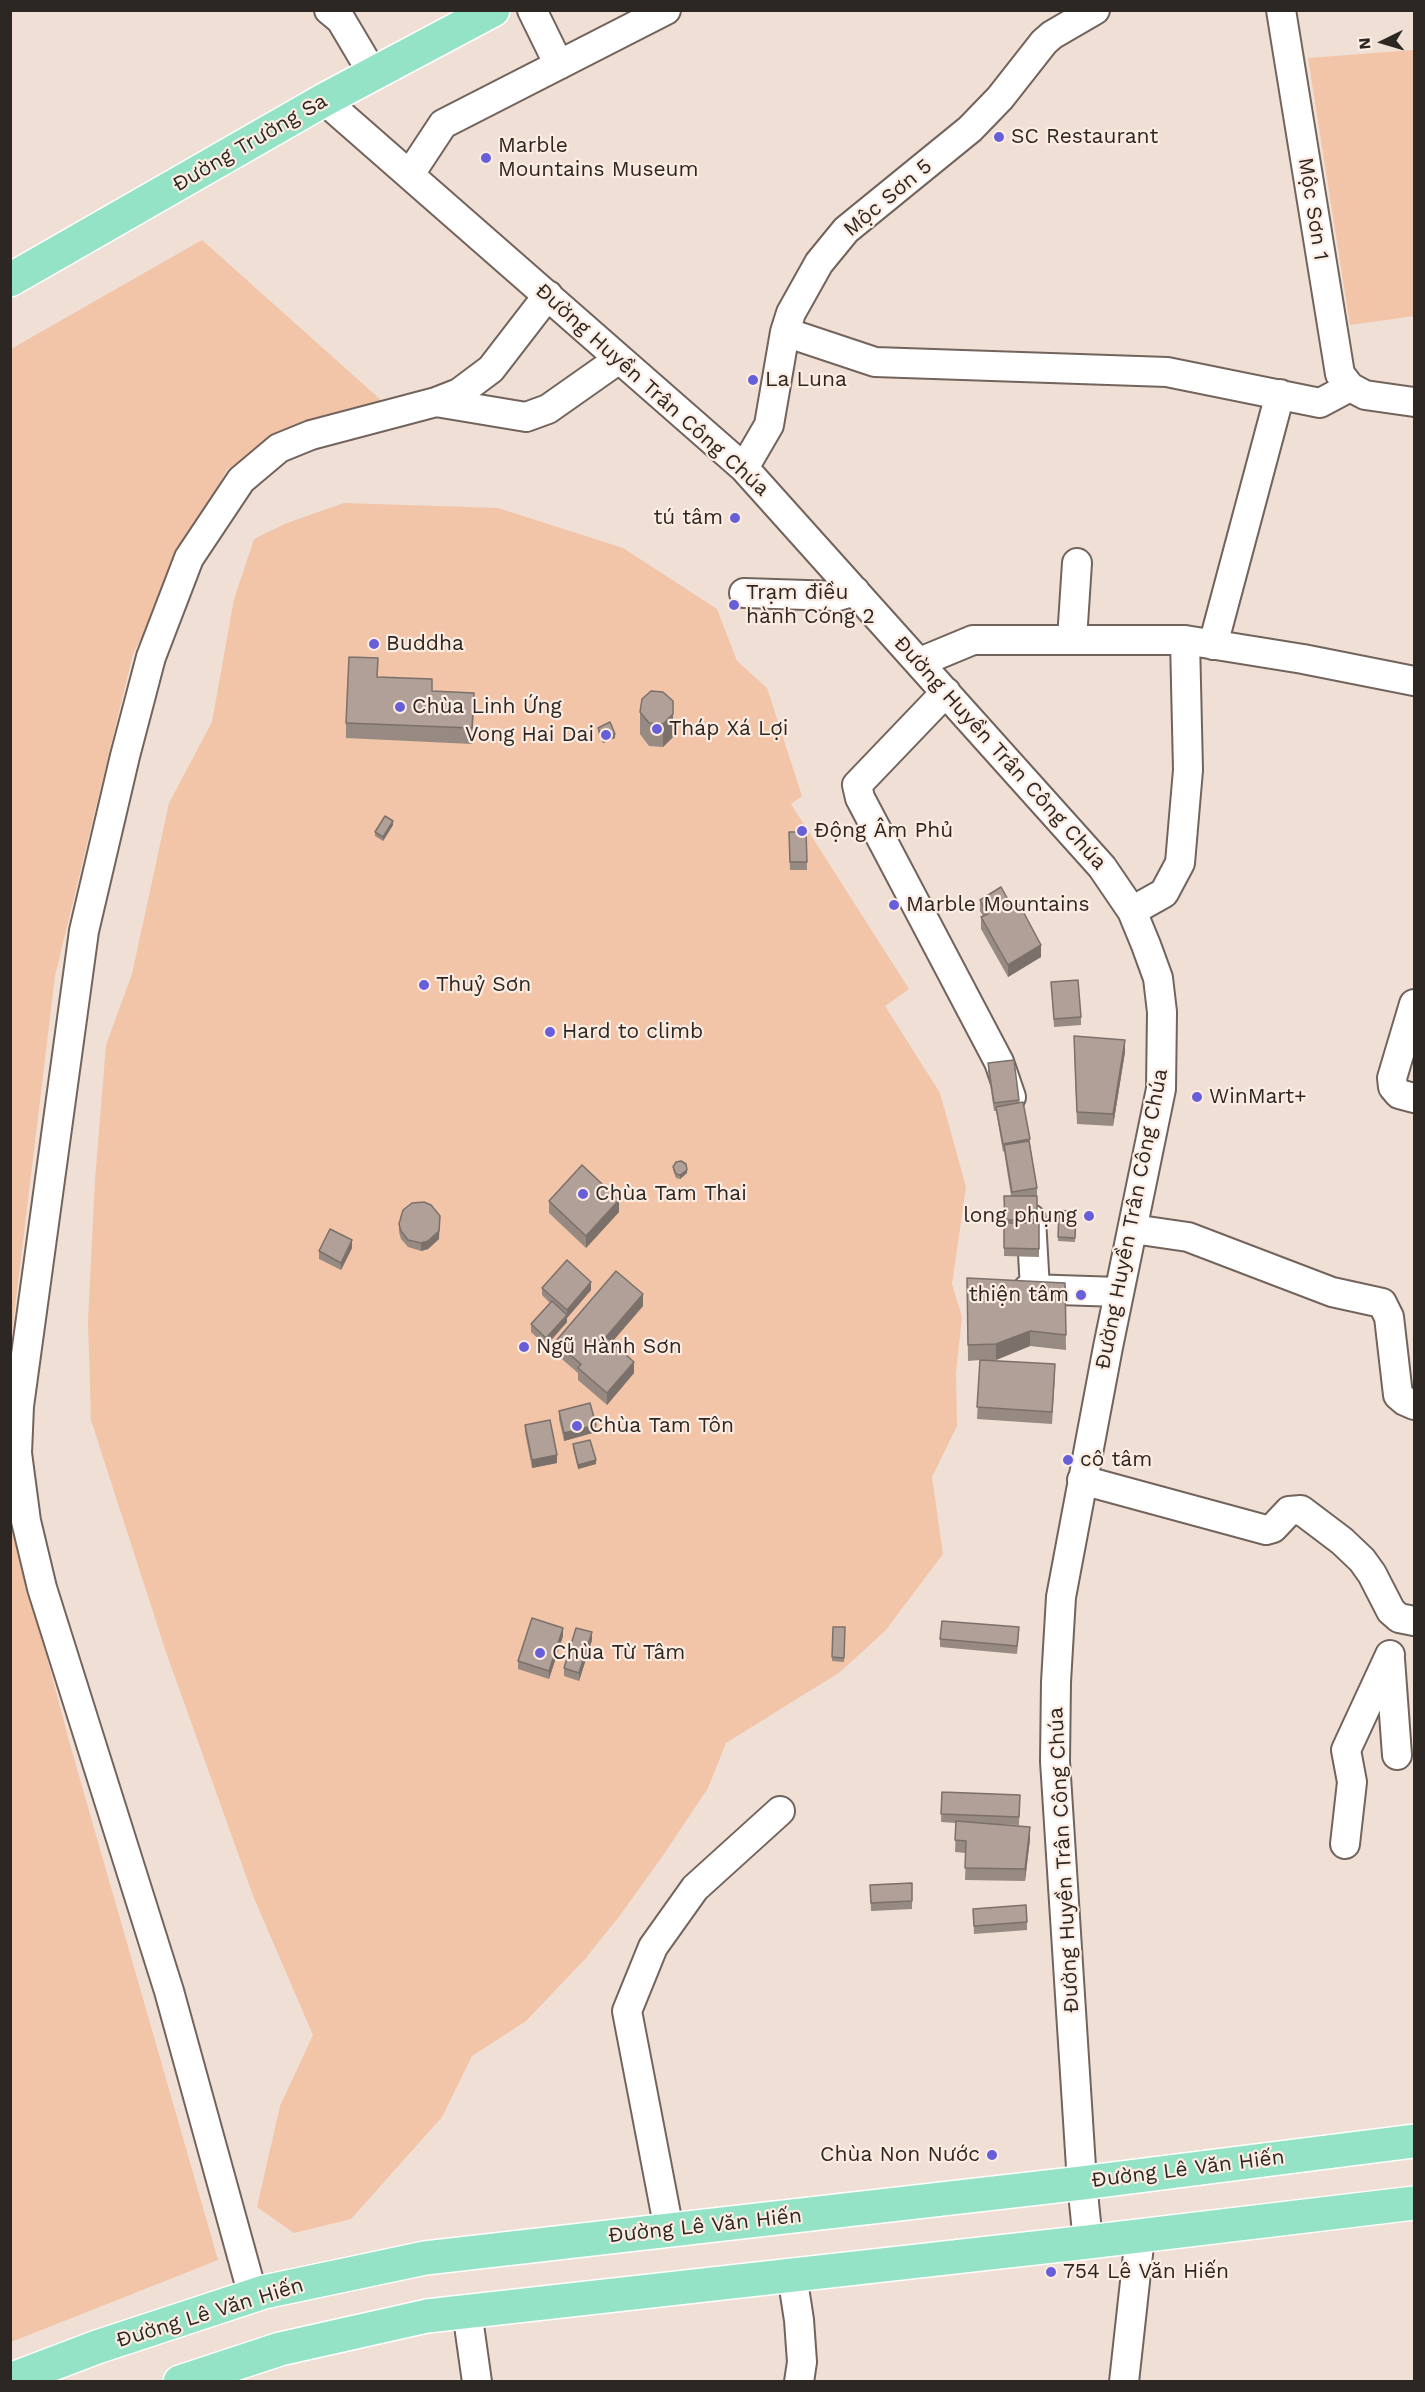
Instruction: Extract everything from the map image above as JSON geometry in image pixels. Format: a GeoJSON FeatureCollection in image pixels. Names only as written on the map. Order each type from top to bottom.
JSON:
{"type":"FeatureCollection","features":[{"type":"Feature","properties":{"kind":"main road","name":"Đường Trường Sa"},"geometry":{"type":"LineString","coordinates":[[10,280],[324,100],[493,10]]}},
{"type":"Feature","properties":{"kind":"main road","name":"Đường Lê Văn Hiến"},"geometry":{"type":"LineString","coordinates":[[10,2380],[97,2347],[253,2296],[425,2258],[1082,2183],[1414,2140]]}},
{"type":"Feature","properties":{"kind":"main road"},"geometry":{"type":"LineString","coordinates":[[180,2382],[280,2349],[427,2316],[1414,2203]]}},
{"type":"Feature","properties":{"kind":"street"},"geometry":{"type":"LineString","coordinates":[[329,10],[342,20],[373,74]]}},
{"type":"Feature","properties":{"kind":"street"},"geometry":{"type":"LineString","coordinates":[[532,10],[559,65]]}},
{"type":"Feature","properties":{"kind":"street"},"geometry":{"type":"LineString","coordinates":[[410,174],[443,124],[666,10]]}},
{"type":"Feature","properties":{"kind":"street","name":"Mộc Sơn 1"},"geometry":{"type":"LineString","coordinates":[[1281,10],[1340,374],[1357,391]]}},
{"type":"Feature","properties":{"kind":"street","name":"Mộc Sơn 5"},"geometry":{"type":"LineString","coordinates":[[744,468],[770,425],[785,332],[800,294],[819,263],[846,231],[970,129],[1000,98],[1044,42],[1092,11]]}},
{"type":"Feature","properties":{"kind":"street","name":"Đường Huyền Trân Công Chúa"},"geometry":{"type":"LineString","coordinates":[[324,100],[744,468],[1102,867],[1132,911],[1158,978],[1163,1046],[1161,1089],[1119,1292],[1061,1597],[1055,1761],[1082,2183],[1089,2242]]}},
{"type":"Feature","properties":{"kind":"street"},"geometry":{"type":"LineString","coordinates":[[253,2296],[169,1990],[42,1588],[26,1521],[17,1453],[19,1406],[84,931],[151,657],[189,558],[241,480],[279,448],[311,435],[436,402],[459,393],[491,369],[548,295]]}},
{"type":"Feature","properties":{"kind":"street"},"geometry":{"type":"LineString","coordinates":[[785,332],[876,362],[1167,372],[1320,403],[1357,391],[1414,402]]}},
{"type":"Feature","properties":{"kind":"street"},"geometry":{"type":"LineString","coordinates":[[436,402],[526,417],[548,409],[620,359]]}},
{"type":"Feature","properties":{"kind":"street"},"geometry":{"type":"LineString","coordinates":[[1213,645],[1280,394]]}},
{"type":"Feature","properties":{"kind":"street"},"geometry":{"type":"LineString","coordinates":[[1072,639],[1077,563]]}},
{"type":"Feature","properties":{"kind":"street"},"geometry":{"type":"LineString","coordinates":[[744,593],[838,596],[855,591]]}},
{"type":"Feature","properties":{"kind":"street"},"geometry":{"type":"LineString","coordinates":[[920,662],[973,640],[1185,640],[1414,681]]}},
{"type":"Feature","properties":{"kind":"street"},"geometry":{"type":"LineString","coordinates":[[1132,911],[1164,893],[1180,863],[1188,770],[1185,640]]}},
{"type":"Feature","properties":{"kind":"street"},"geometry":{"type":"LineString","coordinates":[[946,692],[857,785],[860,798],[999,1062],[1018,1118]]}},
{"type":"Feature","properties":{"kind":"street"},"geometry":{"type":"LineString","coordinates":[[1414,1004],[1392,1078],[1399,1094],[1414,1098]]}},
{"type":"Feature","properties":{"kind":"street"},"geometry":{"type":"LineString","coordinates":[[1030,1196],[1035,1289]]}},
{"type":"Feature","properties":{"kind":"street"},"geometry":{"type":"LineString","coordinates":[[1133,1229],[1188,1237],[1332,1292],[1382,1303],[1389,1317],[1398,1395],[1414,1405]]}},
{"type":"Feature","properties":{"kind":"street"},"geometry":{"type":"LineString","coordinates":[[998,1289],[1119,1292]]}},
{"type":"Feature","properties":{"kind":"street"},"geometry":{"type":"LineString","coordinates":[[1083,1480],[1266,1530],[1273,1528],[1289,1511],[1300,1510],[1342,1541],[1362,1560],[1392,1611],[1399,1618],[1414,1621]]}},
{"type":"Feature","properties":{"kind":"street"},"geometry":{"type":"LineString","coordinates":[[1386,1601],[1397,1755]]}},
{"type":"Feature","properties":{"kind":"street"},"geometry":{"type":"LineString","coordinates":[[1345,1844],[1352,1782],[1346,1750],[1390,1655]]}},
{"type":"Feature","properties":{"kind":"street"},"geometry":{"type":"LineString","coordinates":[[669,2230],[627,2012],[652,1947],[695,1888],[780,1811]]}},
{"type":"Feature","properties":{"kind":"street"},"geometry":{"type":"LineString","coordinates":[[1125,2382],[1140,2236]]}},
{"type":"Feature","properties":{"kind":"street"},"geometry":{"type":"LineString","coordinates":[[792,2275],[800,2320],[802,2362],[799,2382]]}},
{"type":"Feature","properties":{"kind":"street"},"geometry":{"type":"LineString","coordinates":[[467,2311],[477,2382]]}},
{"type":"Feature","properties":{"kind":"shaded area"},"geometry":{"type":"Polygon","coordinates":[[[1414,50],[1414,316],[1350,325],[1308,58],[1414,50]]]}},
{"type":"Feature","properties":{"kind":"shaded area"},"geometry":{"type":"Polygon","coordinates":[[[202,240],[382,401],[227,469],[133,654],[55,976],[11,1341],[11,349],[202,240]]]}},
{"type":"Feature","properties":{"kind":"shaded area","name":"Ngũ Hành Sơn"},"geometry":{"type":"Polygon","coordinates":[[[344,503],[498,508],[623,548],[717,609],[737,661],[767,688],[802,796],[791,804],[909,989],[885,1006],[940,1093],[966,1187],[952,1284],[962,1317],[956,1373],[957,1426],[932,1477],[943,1554],[885,1631],[840,1672],[726,1743],[708,1788],[621,1914],[585,1959],[526,2021],[472,2056],[442,2117],[351,2219],[294,2233],[257,2207],[280,2106],[313,2035],[254,1898],[166,1652],[91,1420],[88,1321],[95,1180],[106,1045],[132,974],[169,803],[212,722],[234,599],[254,539],[287,523],[344,503]]]}},
{"type":"Feature","properties":{"kind":"shaded area"},"geometry":{"type":"Polygon","coordinates":[[[10,1518],[71,1748],[218,2260],[11,2342],[10,1518]]]}},
{"type":"Feature","properties":{"kind":"building","name":"Chùa Linh Ứng"},"geometry":{"type":"Polygon","coordinates":[[[349,657],[378,658],[377,677],[432,679],[432,691],[474,693],[472,728],[346,723],[349,657]]]}},
{"type":"Feature","properties":{"kind":"building"},"geometry":{"type":"Polygon","coordinates":[[[651,691],[663,692],[673,701],[673,714],[663,724],[649,723],[640,712],[642,699],[651,691]]]}},
{"type":"Feature","properties":{"kind":"building","name":"Vong Hai Dai"},"geometry":{"type":"Polygon","coordinates":[[[610,722],[615,734],[603,739],[598,728],[610,722]]]}},
{"type":"Feature","properties":{"kind":"building"},"geometry":{"type":"Polygon","coordinates":[[[385,816],[393,821],[383,837],[375,832],[385,816]]]}},
{"type":"Feature","properties":{"kind":"building"},"geometry":{"type":"Polygon","coordinates":[[[789,832],[806,832],[807,862],[790,862],[789,832]]]}},
{"type":"Feature","properties":{"kind":"building"},"geometry":{"type":"Polygon","coordinates":[[[1001,887],[1010,903],[1017,900],[1041,945],[1008,965],[981,917],[988,914],[980,900],[1001,887]]]}},
{"type":"Feature","properties":{"kind":"building"},"geometry":{"type":"Polygon","coordinates":[[[1078,980],[1081,1017],[1054,1019],[1051,982],[1078,980]]]}},
{"type":"Feature","properties":{"kind":"building"},"geometry":{"type":"Polygon","coordinates":[[[1074,1036],[1125,1040],[1113,1114],[1077,1112],[1074,1036]]]}},
{"type":"Feature","properties":{"kind":"building"},"geometry":{"type":"Polygon","coordinates":[[[1014,1060],[1019,1100],[994,1103],[988,1063],[1014,1060]]]}},
{"type":"Feature","properties":{"kind":"building"},"geometry":{"type":"Polygon","coordinates":[[[1023,1102],[1030,1139],[1003,1144],[996,1107],[1023,1102]]]}},
{"type":"Feature","properties":{"kind":"building"},"geometry":{"type":"Polygon","coordinates":[[[1029,1141],[1037,1188],[1012,1192],[1004,1145],[1029,1141]]]}},
{"type":"Feature","properties":{"kind":"building"},"geometry":{"type":"Polygon","coordinates":[[[681,1161],[686,1164],[687,1170],[680,1175],[676,1174],[673,1167],[676,1162],[681,1161]]]}},
{"type":"Feature","properties":{"kind":"building","name":"Chùa Tam Thai"},"geometry":{"type":"Polygon","coordinates":[[[582,1165],[619,1200],[586,1236],[549,1201],[582,1165]]]}},
{"type":"Feature","properties":{"kind":"building"},"geometry":{"type":"Polygon","coordinates":[[[1004,1196],[1037,1196],[1037,1220],[1005,1220],[1004,1196]]]}},
{"type":"Feature","properties":{"kind":"building"},"geometry":{"type":"Polygon","coordinates":[[[424,1202],[431,1205],[440,1216],[439,1231],[428,1241],[421,1243],[408,1240],[399,1224],[403,1210],[412,1203],[424,1202]]]}},
{"type":"Feature","properties":{"kind":"building"},"geometry":{"type":"Polygon","coordinates":[[[1059,1210],[1076,1212],[1075,1238],[1058,1237],[1059,1210]]]}},
{"type":"Feature","properties":{"kind":"building"},"geometry":{"type":"Polygon","coordinates":[[[1004,1223],[1039,1223],[1039,1249],[1004,1248],[1004,1223]]]}},
{"type":"Feature","properties":{"kind":"building"},"geometry":{"type":"Polygon","coordinates":[[[330,1229],[352,1240],[341,1263],[319,1251],[330,1229]]]}},
{"type":"Feature","properties":{"kind":"building"},"geometry":{"type":"Polygon","coordinates":[[[567,1260],[591,1282],[567,1310],[542,1288],[567,1260]]]}},
{"type":"Feature","properties":{"kind":"building"},"geometry":{"type":"Polygon","coordinates":[[[616,1271],[643,1294],[606,1337],[634,1362],[607,1393],[578,1368],[581,1364],[555,1342],[616,1271]]]}},
{"type":"Feature","properties":{"kind":"building"},"geometry":{"type":"Polygon","coordinates":[[[967,1278],[1065,1283],[1066,1335],[1030,1331],[996,1344],[968,1345],[967,1278]]]}},
{"type":"Feature","properties":{"kind":"building"},"geometry":{"type":"Polygon","coordinates":[[[552,1301],[567,1315],[546,1338],[531,1324],[552,1301]]]}},
{"type":"Feature","properties":{"kind":"building"},"geometry":{"type":"Polygon","coordinates":[[[980,1360],[1055,1364],[1052,1412],[977,1407],[980,1360]]]}},
{"type":"Feature","properties":{"kind":"building","name":"Chùa Tam Tôn"},"geometry":{"type":"Polygon","coordinates":[[[590,1403],[596,1425],[564,1433],[559,1411],[590,1403]]]}},
{"type":"Feature","properties":{"kind":"building"},"geometry":{"type":"Polygon","coordinates":[[[550,1420],[557,1455],[532,1460],[525,1425],[550,1420]]]}},
{"type":"Feature","properties":{"kind":"building"},"geometry":{"type":"Polygon","coordinates":[[[590,1440],[596,1460],[578,1465],[573,1444],[590,1440]]]}},
{"type":"Feature","properties":{"kind":"building","name":"Chùa Từ Tâm"},"geometry":{"type":"Polygon","coordinates":[[[532,1618],[563,1628],[549,1671],[518,1661],[532,1618]]]}},
{"type":"Feature","properties":{"kind":"building"},"geometry":{"type":"Polygon","coordinates":[[[942,1621],[1019,1627],[1017,1646],[940,1639],[942,1621]]]}},
{"type":"Feature","properties":{"kind":"building"},"geometry":{"type":"Polygon","coordinates":[[[833,1627],[845,1627],[844,1658],[832,1657],[833,1627]]]}},
{"type":"Feature","properties":{"kind":"building"},"geometry":{"type":"Polygon","coordinates":[[[576,1628],[592,1632],[579,1673],[564,1668],[576,1628]]]}},
{"type":"Feature","properties":{"kind":"building"},"geometry":{"type":"Polygon","coordinates":[[[942,1792],[1020,1795],[1019,1817],[941,1814],[942,1792]]]}},
{"type":"Feature","properties":{"kind":"building"},"geometry":{"type":"Polygon","coordinates":[[[956,1821],[1030,1827],[1025,1869],[965,1868],[966,1841],[955,1840],[956,1821]]]}},
{"type":"Feature","properties":{"kind":"building"},"geometry":{"type":"Polygon","coordinates":[[[912,1883],[912,1901],[871,1903],[870,1885],[912,1883]]]}},
{"type":"Feature","properties":{"kind":"building"},"geometry":{"type":"Polygon","coordinates":[[[1026,1905],[1027,1922],[974,1926],[973,1909],[1026,1905]]]}},
{"type":"Feature","properties":{"kind":"place","name":"SC Restaurant"},"geometry":{"type":"Point","coordinates":[999,137]}},
{"type":"Feature","properties":{"kind":"place","name":"Marble Mountains Museum"},"geometry":{"type":"Point","coordinates":[486,158]}},
{"type":"Feature","properties":{"kind":"place","name":"La Luna"},"geometry":{"type":"Point","coordinates":[753,380]}},
{"type":"Feature","properties":{"kind":"place","name":"tú tâm"},"geometry":{"type":"Point","coordinates":[735,518]}},
{"type":"Feature","properties":{"kind":"place","name":"Trạm điều hành Cóng 2"},"geometry":{"type":"Point","coordinates":[734,605]}},
{"type":"Feature","properties":{"kind":"place","name":"Buddha"},"geometry":{"type":"Point","coordinates":[374,644]}},
{"type":"Feature","properties":{"kind":"place","name":"Chùa Linh Ứng"},"geometry":{"type":"Point","coordinates":[400,707]}},
{"type":"Feature","properties":{"kind":"place","name":"Tháp Xá Lợi"},"geometry":{"type":"Point","coordinates":[657,729]}},
{"type":"Feature","properties":{"kind":"place","name":"Vong Hai Dai"},"geometry":{"type":"Point","coordinates":[606,735]}},
{"type":"Feature","properties":{"kind":"place","name":"Động Âm Phủ"},"geometry":{"type":"Point","coordinates":[802,831]}},
{"type":"Feature","properties":{"kind":"place","name":"Marble Mountains"},"geometry":{"type":"Point","coordinates":[894,905]}},
{"type":"Feature","properties":{"kind":"place","name":"Thuỷ Sơn"},"geometry":{"type":"Point","coordinates":[424,985]}},
{"type":"Feature","properties":{"kind":"place","name":"Hard to climb"},"geometry":{"type":"Point","coordinates":[550,1032]}},
{"type":"Feature","properties":{"kind":"place","name":"WinMart+"},"geometry":{"type":"Point","coordinates":[1197,1097]}},
{"type":"Feature","properties":{"kind":"place","name":"Chùa Tam Thai"},"geometry":{"type":"Point","coordinates":[583,1194]}},
{"type":"Feature","properties":{"kind":"place","name":"long phụng"},"geometry":{"type":"Point","coordinates":[1089,1216]}},
{"type":"Feature","properties":{"kind":"place","name":"thiện tâm"},"geometry":{"type":"Point","coordinates":[1081,1295]}},
{"type":"Feature","properties":{"kind":"place","name":"Ngũ Hành Sơn"},"geometry":{"type":"Point","coordinates":[524,1347]}},
{"type":"Feature","properties":{"kind":"place","name":"Chùa Tam Tôn"},"geometry":{"type":"Point","coordinates":[577,1426]}},
{"type":"Feature","properties":{"kind":"place","name":"cô tâm"},"geometry":{"type":"Point","coordinates":[1068,1460]}},
{"type":"Feature","properties":{"kind":"place","name":"Chùa Từ Tâm"},"geometry":{"type":"Point","coordinates":[540,1653]}},
{"type":"Feature","properties":{"kind":"place","name":"Chùa Non Nước"},"geometry":{"type":"Point","coordinates":[992,2155]}},
{"type":"Feature","properties":{"kind":"place","name":"754 Lê Văn Hiến"},"geometry":{"type":"Point","coordinates":[1051,2272]}}]}
